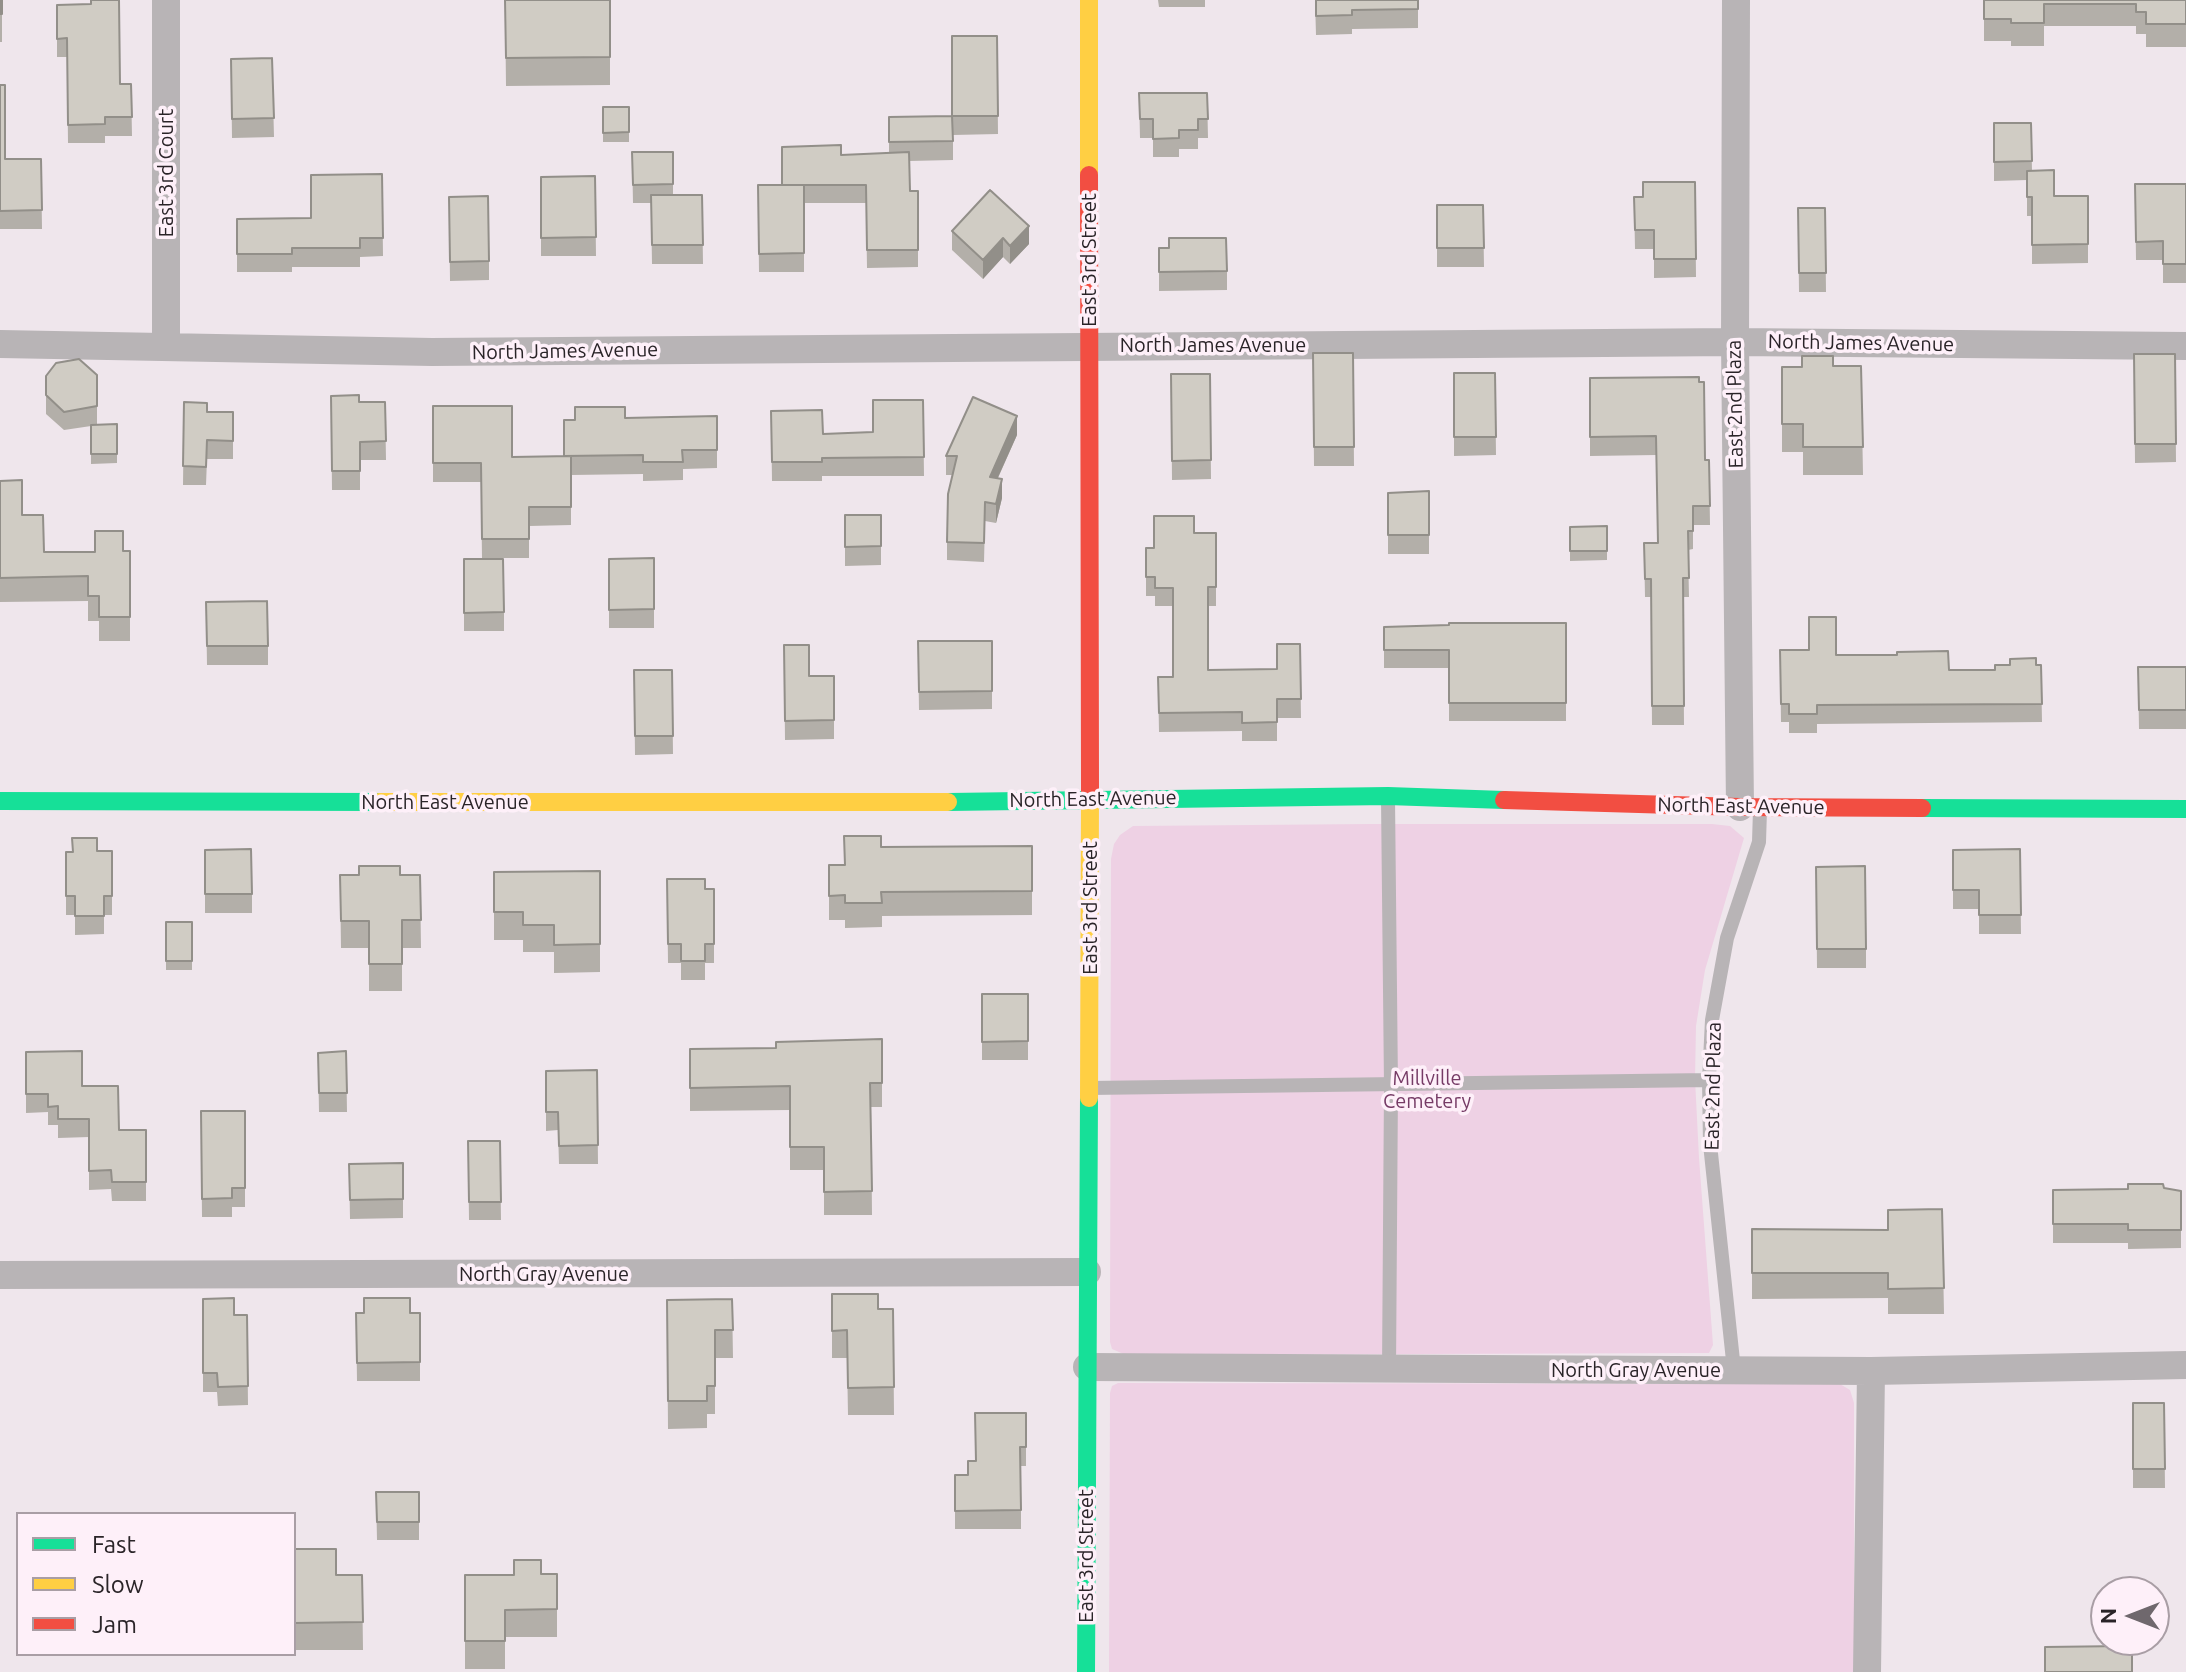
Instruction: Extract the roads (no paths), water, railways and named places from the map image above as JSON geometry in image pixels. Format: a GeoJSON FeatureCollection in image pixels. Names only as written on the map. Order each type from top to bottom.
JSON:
{"type":"FeatureCollection","features":[{"type":"Feature","properties":{"kind":"street","name":"East 3rd Court"},"geometry":{"type":"LineString","coordinates":[[166,0],[166,346]]}},
{"type":"Feature","properties":{"kind":"street","name":"East 3rd Street"},"geometry":{"type":"LineString","coordinates":[[1086,1672],[1090,799],[1089,0]]}},
{"type":"Feature","properties":{"kind":"street","name":"East 2nd Plaza"},"geometry":{"type":"LineString","coordinates":[[1736,0],[1735,342],[1750,807]]}},
{"type":"Feature","properties":{"kind":"street","name":"North James Avenue"},"geometry":{"type":"LineString","coordinates":[[0,344],[432,352],[1735,342],[2186,346]]}},
{"type":"Feature","properties":{"kind":"street","name":"North East Avenue"},"geometry":{"type":"LineString","coordinates":[[0,801],[846,803],[1388,796],[1750,807],[2186,809]]}},
{"type":"Feature","properties":{"kind":"street","name":"North Gray Avenue"},"geometry":{"type":"LineString","coordinates":[[0,1275],[1087,1272]]}},
{"type":"Feature","properties":{"kind":"street","name":"North Gray Avenue"},"geometry":{"type":"LineString","coordinates":[[1087,1367],[1871,1371],[2186,1365]]}},
{"type":"Feature","properties":{"kind":"street"},"geometry":{"type":"LineString","coordinates":[[1867,1672],[1871,1371]]}},
{"type":"Feature","properties":{"kind":"lane"},"geometry":{"type":"LineString","coordinates":[[1388,796],[1391,1086],[1389,1370]]}},
{"type":"Feature","properties":{"kind":"lane","name":"East 2nd Plaza"},"geometry":{"type":"LineString","coordinates":[[1734,1370],[1710,1144],[1709,1080],[1712,1020],[1727,938],[1759,842],[1750,807]]}},
{"type":"Feature","properties":{"kind":"lane"},"geometry":{"type":"LineString","coordinates":[[1088,1088],[1709,1080]]}},
{"type":"Feature","properties":{"kind":"park label","name":"Millville Cemetery"},"geometry":{"type":"Point","coordinates":[1427,1090]}}]}
